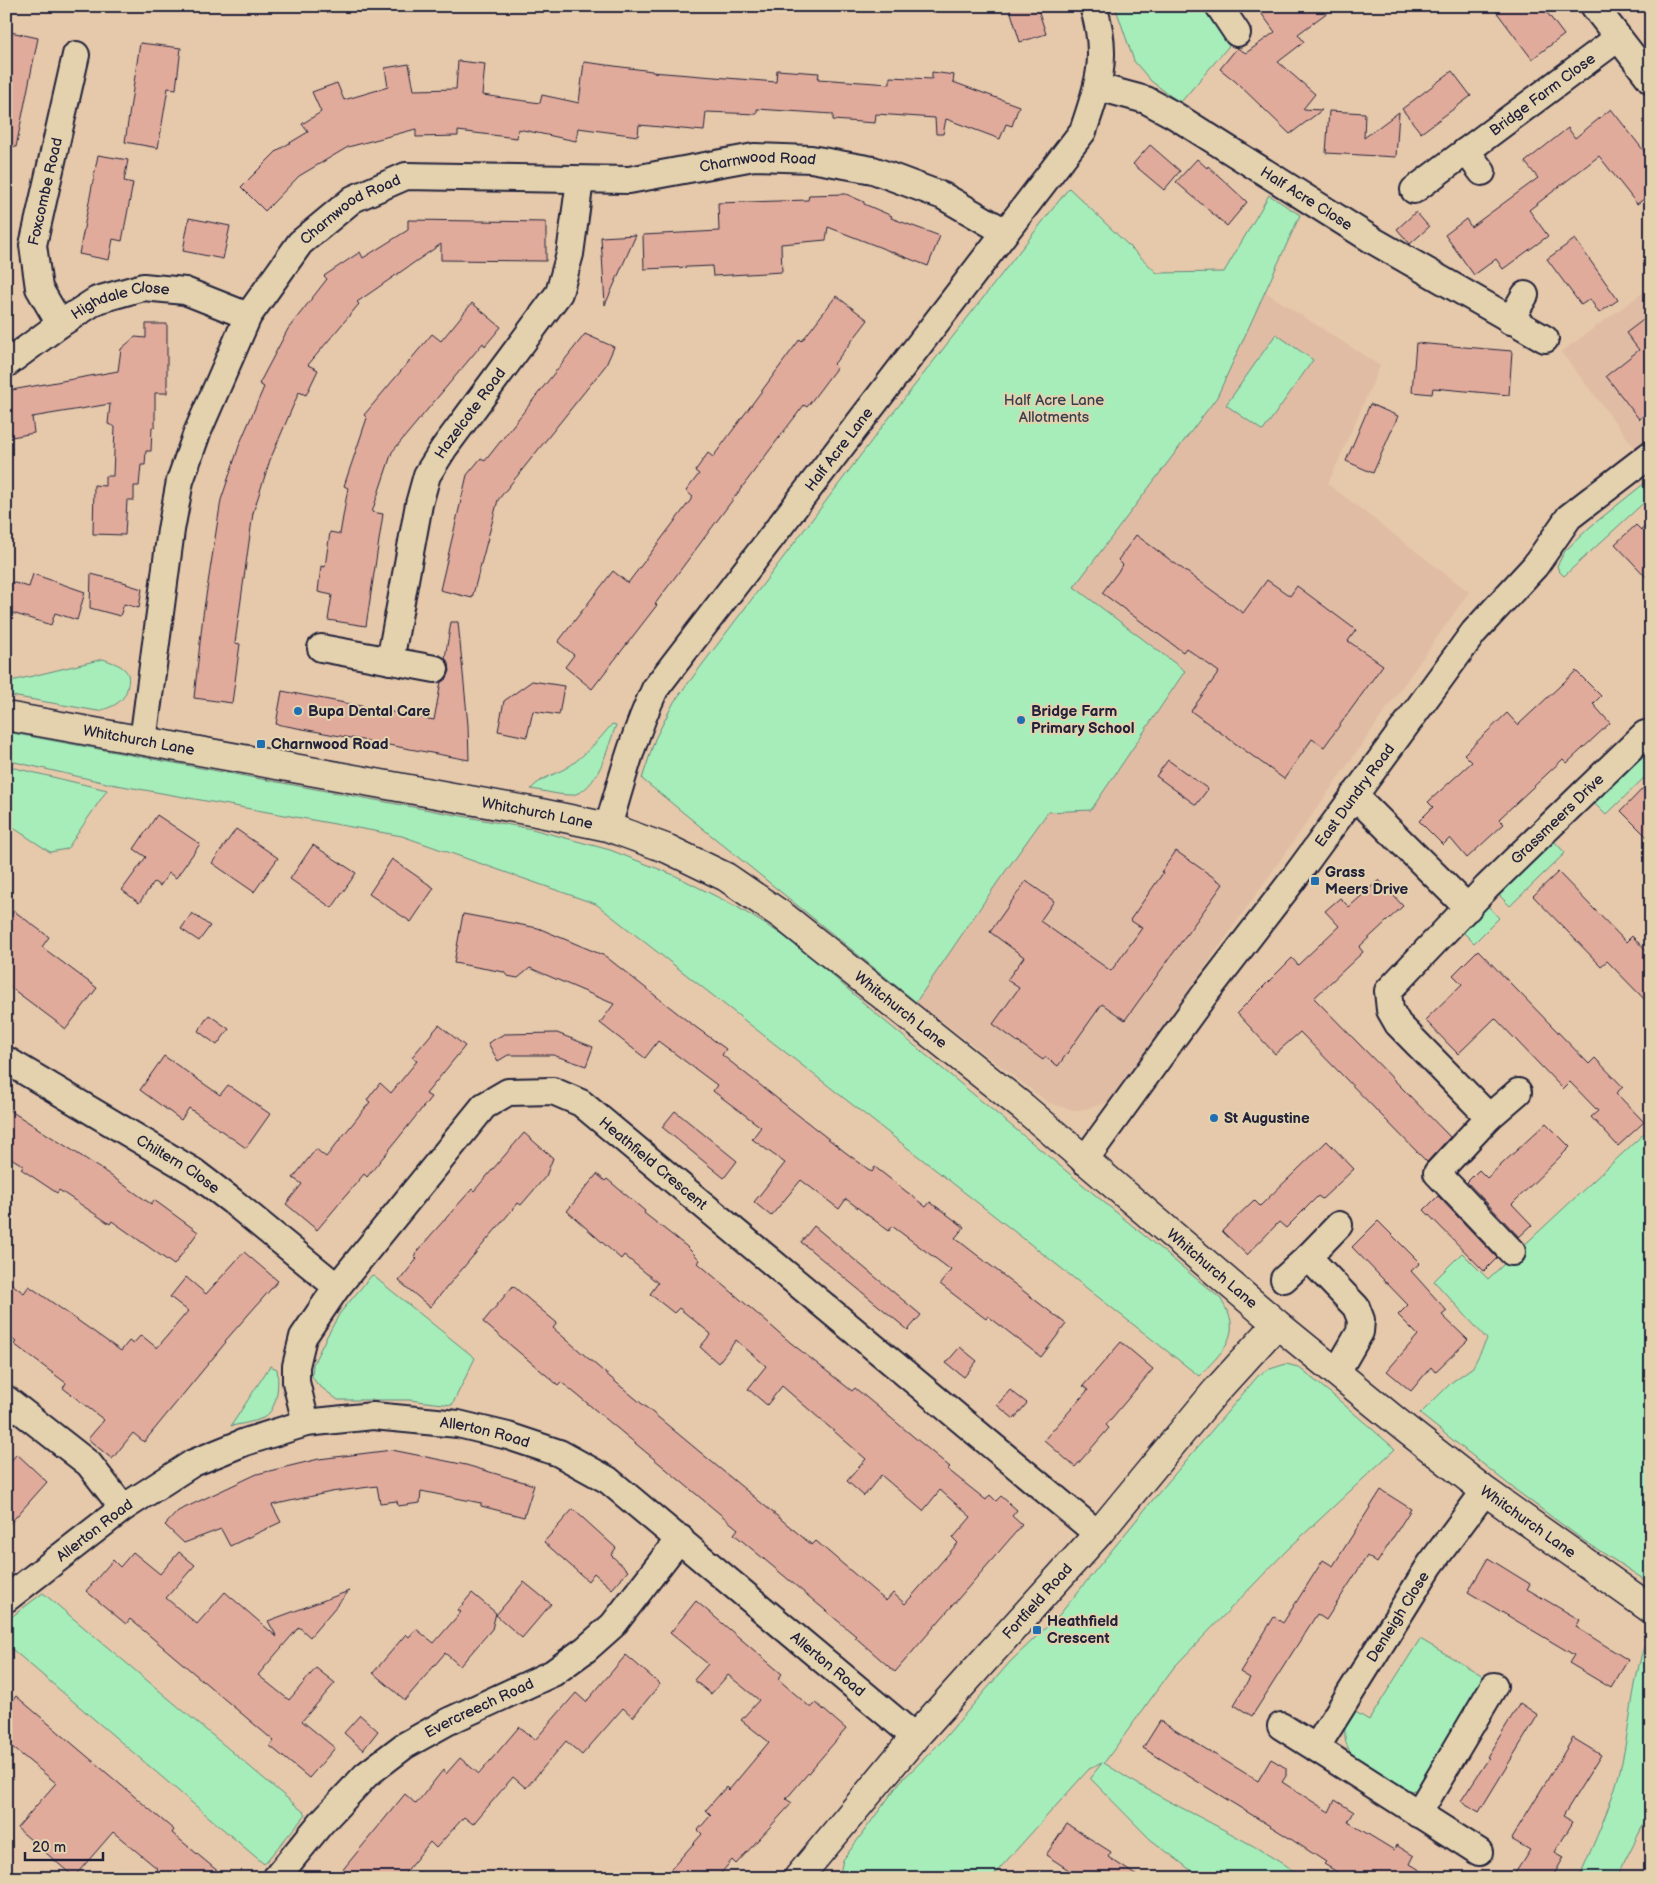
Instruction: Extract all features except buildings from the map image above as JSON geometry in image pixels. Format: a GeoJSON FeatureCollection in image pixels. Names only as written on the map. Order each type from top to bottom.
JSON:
{"type":"FeatureCollection","features":[{"type":"Feature","properties":{"kind":"street","name":"Half Acre Lane"},"geometry":{"type":"LineString","coordinates":[[608,827],[632,745],[655,689],[1082,131],[1098,87],[1102,48],[1093,6]]}},
{"type":"Feature","properties":{"kind":"street"},"geometry":{"type":"LineString","coordinates":[[1219,6],[1237,33]]}},
{"type":"Feature","properties":{"kind":"street"},"geometry":{"type":"LineString","coordinates":[[1594,6],[1651,80]]}},
{"type":"Feature","properties":{"kind":"street","name":"Bridge Farm Close"},"geometry":{"type":"LineString","coordinates":[[1414,190],[1618,38]]}},
{"type":"Feature","properties":{"kind":"street","name":"Foxcombe Road"},"geometry":{"type":"LineString","coordinates":[[60,324],[39,288],[33,245],[76,55]]}},
{"type":"Feature","properties":{"kind":"street","name":"Half Acre Close"},"geometry":{"type":"LineString","coordinates":[[1098,87],[1146,100],[1174,115],[1374,241],[1545,340]]}},
{"type":"Feature","properties":{"kind":"street"},"geometry":{"type":"LineString","coordinates":[[1466,151],[1482,172]]}},
{"type":"Feature","properties":{"kind":"street","name":"Charnwood Road"},"geometry":{"type":"LineString","coordinates":[[143,741],[171,530],[180,481],[197,433],[248,316],[300,243],[353,198],[406,176],[629,180],[754,157],[811,159],[873,170],[943,196],[1005,232]]}},
{"type":"Feature","properties":{"kind":"street","name":"Hazelcote Road"},"geometry":{"type":"LineString","coordinates":[[390,660],[419,504],[428,475],[444,448],[559,293],[570,254],[580,180]]}},
{"type":"Feature","properties":{"kind":"street","name":"Highdale Close"},"geometry":{"type":"LineString","coordinates":[[6,364],[60,324],[97,300],[143,287],[185,291],[248,316]]}},
{"type":"Feature","properties":{"kind":"street"},"geometry":{"type":"LineString","coordinates":[[1510,321],[1525,295]]}},
{"type":"Feature","properties":{"kind":"street","name":"East Dundry Road"},"geometry":{"type":"LineString","coordinates":[[1084,1161],[1205,994],[1292,881],[1474,632],[1535,566],[1569,517],[1651,454]]}},
{"type":"Feature","properties":{"kind":"street"},"geometry":{"type":"LineString","coordinates":[[321,648],[435,669]]}},
{"type":"Feature","properties":{"kind":"street","name":"Whitchurch Lane"},"geometry":{"type":"LineString","coordinates":[[6,716],[527,810],[608,827],[668,849],[726,877],[783,916],[1015,1101],[1277,1324],[1485,1491],[1651,1609]]}},
{"type":"Feature","properties":{"kind":"street","name":"Grassmeers Drive"},"geometry":{"type":"LineString","coordinates":[[1489,1117],[1398,1024],[1390,1010],[1388,992],[1468,908],[1645,734],[1651,732]]}},
{"type":"Feature","properties":{"kind":"street"},"geometry":{"type":"LineString","coordinates":[[1354,795],[1468,908]]}},
{"type":"Feature","properties":{"kind":"street","name":"Chiltern Close"},"geometry":{"type":"LineString","coordinates":[[6,1060],[194,1172],[337,1287]]}},
{"type":"Feature","properties":{"kind":"street","name":"Heathfield Crescent"},"geometry":{"type":"LineString","coordinates":[[306,1423],[296,1382],[300,1350],[303,1337],[337,1287],[484,1106],[508,1092],[553,1091],[581,1103],[1098,1534]]}},
{"type":"Feature","properties":{"kind":"street"},"geometry":{"type":"LineString","coordinates":[[1512,1252],[1437,1173],[1489,1117],[1518,1092]]}},
{"type":"Feature","properties":{"kind":"street"},"geometry":{"type":"LineString","coordinates":[[1284,1279],[1339,1226]]}},
{"type":"Feature","properties":{"kind":"street"},"geometry":{"type":"LineString","coordinates":[[1308,1257],[1356,1307],[1361,1320],[1360,1332],[1337,1372]]}},
{"type":"Feature","properties":{"kind":"street","name":"Fortfield Road"},"geometry":{"type":"LineString","coordinates":[[798,1878],[915,1737],[1098,1534],[1214,1392],[1277,1324]]}},
{"type":"Feature","properties":{"kind":"street"},"geometry":{"type":"LineString","coordinates":[[6,1399],[89,1464],[124,1508]]}},
{"type":"Feature","properties":{"kind":"street","name":"Allerton Road"},"geometry":{"type":"LineString","coordinates":[[6,1599],[124,1508],[193,1463],[245,1442],[306,1423],[373,1416],[458,1424],[516,1439],[559,1453],[608,1480],[680,1538],[915,1737]]}},
{"type":"Feature","properties":{"kind":"street","name":"Denleigh Close"},"geometry":{"type":"LineString","coordinates":[[1316,1748],[1430,1565],[1485,1491]]}},
{"type":"Feature","properties":{"kind":"street","name":"Evercreech Road"},"geometry":{"type":"LineString","coordinates":[[276,1878],[321,1823],[366,1775],[404,1746],[449,1721],[552,1673],[586,1649],[612,1625],[680,1538]]}},
{"type":"Feature","properties":{"kind":"street"},"geometry":{"type":"LineString","coordinates":[[1418,1814],[1494,1686]]}},
{"type":"Feature","properties":{"kind":"street"},"geometry":{"type":"LineString","coordinates":[[1281,1726],[1479,1852]]}},
{"type":"Feature","properties":{"kind":"shaded area"},"geometry":{"type":"Polygon","coordinates":[[[1651,287],[1651,444],[1639,453],[1561,352],[1651,287]]]}},
{"type":"Feature","properties":{"kind":"shaded area","name":"Bridge Farm Primary School"},"geometry":{"type":"Polygon","coordinates":[[[1265,292],[1380,366],[1328,484],[1469,592],[1110,1102],[1077,1111],[1049,1103],[916,1002],[642,779],[655,739],[674,702],[1217,397],[1265,292]]]}},
{"type":"Feature","properties":{"kind":"green space"},"geometry":{"type":"Polygon","coordinates":[[[1115,6],[1207,6],[1233,41],[1180,103],[1151,81],[1134,61],[1115,6]]]}},
{"type":"Feature","properties":{"kind":"green space","name":"Half Acre Lane Allotments"},"geometry":{"type":"Polygon","coordinates":[[[1069,188],[1157,273],[1224,272],[1269,195],[1300,215],[1217,397],[1074,587],[1185,671],[1091,810],[1048,812],[916,1002],[642,779],[655,739],[674,702],[879,431],[1069,188]]]}},
{"type":"Feature","properties":{"kind":"green space"},"geometry":{"type":"Polygon","coordinates":[[[1276,334],[1313,360],[1263,431],[1226,405],[1276,334]]]}},
{"type":"Feature","properties":{"kind":"green space"},"geometry":{"type":"Polygon","coordinates":[[[1651,478],[1651,496],[1564,576],[1557,566],[1565,551],[1590,527],[1651,478]]]}},
{"type":"Feature","properties":{"kind":"green space"},"geometry":{"type":"Polygon","coordinates":[[[103,659],[120,666],[128,677],[125,695],[118,703],[109,708],[98,711],[6,695],[6,680],[16,680],[103,659]]]}},
{"type":"Feature","properties":{"kind":"green space"},"geometry":{"type":"Polygon","coordinates":[[[612,724],[616,725],[601,767],[588,786],[580,792],[571,795],[531,789],[540,781],[566,768],[577,760],[593,746],[612,724]]]}},
{"type":"Feature","properties":{"kind":"green space"},"geometry":{"type":"Polygon","coordinates":[[[6,732],[532,829],[610,850],[674,875],[737,907],[781,934],[1221,1299],[1231,1322],[1231,1330],[1226,1345],[1199,1376],[596,904],[402,836],[111,784],[6,760],[6,732]]]}},
{"type":"Feature","properties":{"kind":"green space"},"geometry":{"type":"Polygon","coordinates":[[[1651,750],[1651,771],[1606,815],[1594,803],[1651,750]]]}},
{"type":"Feature","properties":{"kind":"green space"},"geometry":{"type":"Polygon","coordinates":[[[6,766],[107,790],[67,849],[50,852],[6,823],[6,766]]]}},
{"type":"Feature","properties":{"kind":"green space"},"geometry":{"type":"Polygon","coordinates":[[[1554,841],[1565,853],[1510,906],[1498,894],[1554,841]]]}},
{"type":"Feature","properties":{"kind":"green space"},"geometry":{"type":"Polygon","coordinates":[[[1487,905],[1499,918],[1474,943],[1461,930],[1487,905]]]}},
{"type":"Feature","properties":{"kind":"green space"},"geometry":{"type":"Polygon","coordinates":[[[1651,1127],[1651,1584],[1583,1540],[1517,1491],[1420,1414],[1452,1382],[1473,1367],[1487,1339],[1434,1281],[1462,1253],[1488,1279],[1651,1127]]]}},
{"type":"Feature","properties":{"kind":"green space"},"geometry":{"type":"Polygon","coordinates":[[[372,1275],[475,1358],[452,1405],[409,1400],[338,1400],[317,1384],[312,1376],[313,1364],[340,1313],[372,1275]]]}},
{"type":"Feature","properties":{"kind":"green space"},"geometry":{"type":"Polygon","coordinates":[[[1286,1364],[1298,1367],[1395,1449],[1287,1550],[1174,1667],[1104,1763],[1153,1793],[1255,1847],[1303,1878],[1201,1878],[1150,1839],[1090,1778],[1102,1763],[1089,1769],[991,1878],[839,1878],[843,1860],[900,1782],[941,1742],[1010,1662],[1060,1614],[1151,1502],[1258,1376],[1267,1370],[1286,1364]]]}},
{"type":"Feature","properties":{"kind":"green space"},"geometry":{"type":"Polygon","coordinates":[[[270,1366],[277,1369],[278,1375],[275,1403],[272,1409],[263,1418],[231,1426],[270,1366]]]}},
{"type":"Feature","properties":{"kind":"green space"},"geometry":{"type":"Polygon","coordinates":[[[43,1593],[306,1814],[264,1864],[6,1644],[6,1621],[43,1593]]]}},
{"type":"Feature","properties":{"kind":"green space"},"geometry":{"type":"Polygon","coordinates":[[[1648,1634],[1651,1636],[1651,1810],[1616,1878],[1579,1878],[1614,1792],[1622,1762],[1639,1666],[1648,1634]]]}},
{"type":"Feature","properties":{"kind":"green space"},"geometry":{"type":"Polygon","coordinates":[[[1420,1639],[1490,1680],[1418,1789],[1407,1792],[1354,1758],[1345,1740],[1345,1728],[1352,1710],[1369,1720],[1420,1639]]]}},
{"type":"Feature","properties":{"kind":"place","name":"Bupa Dental Care"},"geometry":{"type":"Point","coordinates":[298,711]}},
{"type":"Feature","properties":{"kind":"place","name":"Bridge Farm Primary School"},"geometry":{"type":"Point","coordinates":[1021,720]}},
{"type":"Feature","properties":{"kind":"place","name":"Charnwood Road"},"geometry":{"type":"Point","coordinates":[261,744]}},
{"type":"Feature","properties":{"kind":"place","name":"Grass Meers Drive"},"geometry":{"type":"Point","coordinates":[1315,881]}},
{"type":"Feature","properties":{"kind":"place","name":"St Augustine"},"geometry":{"type":"Point","coordinates":[1214,1118]}},
{"type":"Feature","properties":{"kind":"place","name":"Heathfield Crescent"},"geometry":{"type":"Point","coordinates":[1037,1630]}}]}
